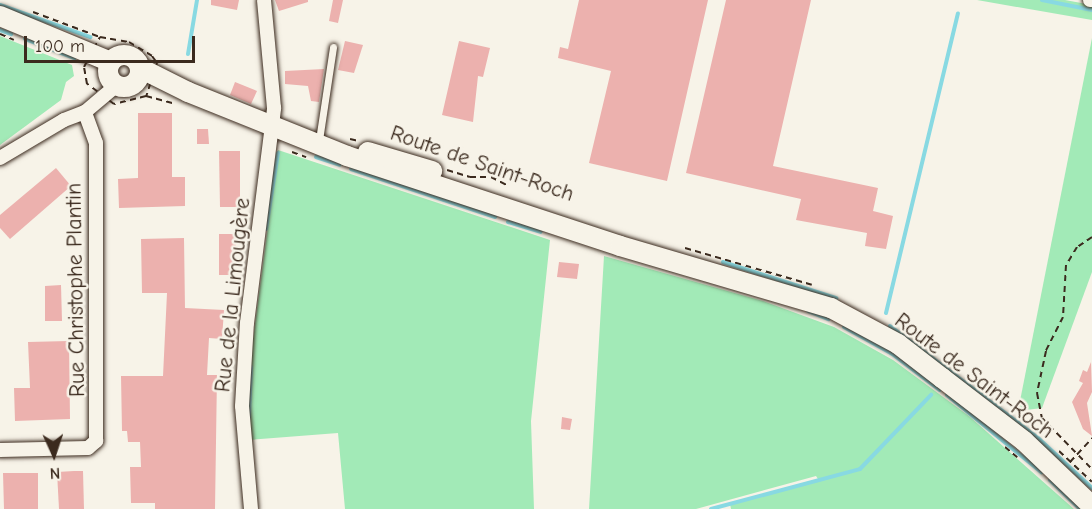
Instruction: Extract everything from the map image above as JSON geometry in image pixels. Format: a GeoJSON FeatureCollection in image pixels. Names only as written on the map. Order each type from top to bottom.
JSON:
{"type":"FeatureCollection","features":[{"type":"Feature","properties":{"kind":"street","name":"Rue de la Limougère"},"geometry":{"type":"LineString","coordinates":[[251,509],[244,461],[244,370],[273,124],[264,0]]}},
{"type":"Feature","properties":{"kind":"street"},"geometry":{"type":"LineString","coordinates":[[0,16],[111,62]]}},
{"type":"Feature","properties":{"kind":"street"},"geometry":{"type":"LineString","coordinates":[[0,158],[64,120],[85,112],[144,77],[130,56],[119,55],[111,62],[109,77],[114,94]]}},
{"type":"Feature","properties":{"kind":"street","name":"Route de Saint-Roch"},"geometry":{"type":"LineString","coordinates":[[144,77],[501,208],[802,297],[864,325],[897,344],[1024,441],[1092,506]]}},
{"type":"Feature","properties":{"kind":"street","name":"Rue Christophe Plantin"},"geometry":{"type":"LineString","coordinates":[[0,450],[88,448],[96,441],[96,143],[85,112]]}},
{"type":"Feature","properties":{"kind":"lane"},"geometry":{"type":"LineString","coordinates":[[310,139],[333,47]]}},
{"type":"Feature","properties":{"kind":"path"},"geometry":{"type":"LineString","coordinates":[[23,8],[100,36],[129,42],[144,50],[157,63],[144,77],[146,96],[114,94]]}},
{"type":"Feature","properties":{"kind":"path"},"geometry":{"type":"LineString","coordinates":[[95,45],[100,36]]}},
{"type":"Feature","properties":{"kind":"path"},"geometry":{"type":"LineString","coordinates":[[87,60],[84,75],[94,92]]}},
{"type":"Feature","properties":{"kind":"path"},"geometry":{"type":"LineString","coordinates":[[496,179],[509,186]]}},
{"type":"Feature","properties":{"kind":"path"},"geometry":{"type":"LineString","coordinates":[[1092,237],[1077,247],[1066,265],[1064,316],[1046,351],[1036,393],[1042,418],[1092,469]]}},
{"type":"Feature","properties":{"kind":"path"},"geometry":{"type":"LineString","coordinates":[[1070,462],[1092,438]]}},
{"type":"Feature","properties":{"kind":"path"},"geometry":{"type":"LineString","coordinates":[[1004,447],[1023,462]]}},
{"type":"Feature","properties":{"kind":"green space"},"geometry":{"type":"Polygon","coordinates":[[[977,0],[1065,0],[1092,5],[1092,20],[977,0]]]}},
{"type":"Feature","properties":{"kind":"green space"},"geometry":{"type":"Polygon","coordinates":[[[0,36],[72,65],[74,76],[66,82],[61,100],[0,145],[0,36]]]}},
{"type":"Feature","properties":{"kind":"green space"},"geometry":{"type":"Polygon","coordinates":[[[1092,38],[1092,272],[1042,408],[1018,411],[1092,38]]]}},
{"type":"Feature","properties":{"kind":"green space"},"geometry":{"type":"Polygon","coordinates":[[[278,150],[550,240],[531,421],[534,509],[345,509],[338,433],[248,440],[251,355],[278,150]]]}},
{"type":"Feature","properties":{"kind":"green space"},"geometry":{"type":"Polygon","coordinates":[[[604,256],[763,301],[834,327],[893,360],[969,416],[1074,509],[731,509],[730,504],[818,479],[816,476],[696,509],[589,509],[604,256]]]}},
{"type":"Feature","properties":{"kind":"building"},"geometry":{"type":"Polygon","coordinates":[[[211,0],[239,0],[237,10],[211,5],[211,0]]]}},
{"type":"Feature","properties":{"kind":"building"},"geometry":{"type":"Polygon","coordinates":[[[275,0],[308,0],[308,2],[279,11],[275,0]]]}},
{"type":"Feature","properties":{"kind":"building"},"geometry":{"type":"Polygon","coordinates":[[[333,0],[343,0],[338,23],[329,21],[333,0]]]}},
{"type":"Feature","properties":{"kind":"building"},"geometry":{"type":"Polygon","coordinates":[[[579,0],[708,0],[667,181],[589,163],[611,71],[558,58],[560,47],[568,49],[579,0]]]}},
{"type":"Feature","properties":{"kind":"building"},"geometry":{"type":"Polygon","coordinates":[[[726,0],[811,0],[773,166],[878,188],[873,211],[893,216],[886,249],[865,246],[867,233],[796,220],[801,199],[686,173],[726,0]]]}},
{"type":"Feature","properties":{"kind":"building"},"geometry":{"type":"Polygon","coordinates":[[[345,41],[363,45],[354,73],[338,70],[345,41]]]}},
{"type":"Feature","properties":{"kind":"building"},"geometry":{"type":"Polygon","coordinates":[[[459,41],[490,48],[483,77],[478,76],[473,122],[442,115],[459,41]]]}},
{"type":"Feature","properties":{"kind":"building"},"geometry":{"type":"Polygon","coordinates":[[[324,69],[319,102],[311,101],[308,86],[285,84],[285,71],[324,69]]]}},
{"type":"Feature","properties":{"kind":"building"},"geometry":{"type":"Polygon","coordinates":[[[235,82],[257,91],[251,104],[230,95],[235,82]]]}},
{"type":"Feature","properties":{"kind":"building"},"geometry":{"type":"Polygon","coordinates":[[[138,113],[172,113],[172,177],[185,177],[185,206],[119,208],[118,179],[138,178],[138,113]]]}},
{"type":"Feature","properties":{"kind":"building"},"geometry":{"type":"Polygon","coordinates":[[[197,129],[208,129],[209,144],[197,144],[197,129]]]}},
{"type":"Feature","properties":{"kind":"building"},"geometry":{"type":"Polygon","coordinates":[[[219,151],[240,151],[240,207],[220,207],[219,151]]]}},
{"type":"Feature","properties":{"kind":"building"},"geometry":{"type":"Polygon","coordinates":[[[56,168],[71,186],[10,239],[0,228],[0,215],[56,168]]]}},
{"type":"Feature","properties":{"kind":"building"},"geometry":{"type":"Polygon","coordinates":[[[219,234],[237,234],[232,275],[219,275],[219,234]]]}},
{"type":"Feature","properties":{"kind":"building"},"geometry":{"type":"Polygon","coordinates":[[[184,238],[185,308],[224,310],[222,339],[209,338],[207,375],[217,375],[215,509],[155,509],[155,503],[131,503],[130,467],[141,467],[140,442],[128,442],[127,431],[122,431],[121,376],[163,376],[167,293],[142,293],[141,239],[184,238]]]}},
{"type":"Feature","properties":{"kind":"building"},"geometry":{"type":"Polygon","coordinates":[[[559,262],[579,264],[577,279],[557,277],[559,262]]]}},
{"type":"Feature","properties":{"kind":"building"},"geometry":{"type":"Polygon","coordinates":[[[61,285],[62,321],[45,321],[45,286],[61,285]]]}},
{"type":"Feature","properties":{"kind":"building"},"geometry":{"type":"Polygon","coordinates":[[[69,341],[70,419],[15,421],[14,388],[30,388],[28,342],[69,341]]]}},
{"type":"Feature","properties":{"kind":"building"},"geometry":{"type":"Polygon","coordinates":[[[1091,362],[1092,392],[1087,403],[1092,436],[1083,429],[1072,402],[1083,383],[1079,381],[1083,370],[1087,372],[1091,362]]]}},
{"type":"Feature","properties":{"kind":"building"},"geometry":{"type":"Polygon","coordinates":[[[562,417],[572,419],[570,430],[561,429],[562,417]]]}},
{"type":"Feature","properties":{"kind":"building"},"geometry":{"type":"Polygon","coordinates":[[[83,471],[84,509],[59,509],[57,472],[83,471]]]}},
{"type":"Feature","properties":{"kind":"building"},"geometry":{"type":"Polygon","coordinates":[[[3,473],[38,473],[38,509],[4,509],[3,473]]]}},
{"type":"Feature","properties":{"kind":"waterway"},"geometry":{"type":"LineString","coordinates":[[188,54],[197,0]]}},
{"type":"Feature","properties":{"kind":"waterway"},"geometry":{"type":"LineString","coordinates":[[1042,0],[1092,10]]}},
{"type":"Feature","properties":{"kind":"waterway"},"geometry":{"type":"LineString","coordinates":[[0,5],[90,37]]}},
{"type":"Feature","properties":{"kind":"waterway"},"geometry":{"type":"LineString","coordinates":[[886,313],[958,14]]}},
{"type":"Feature","properties":{"kind":"waterway"},"geometry":{"type":"LineString","coordinates":[[0,30],[11,34]]}},
{"type":"Feature","properties":{"kind":"waterway"},"geometry":{"type":"LineString","coordinates":[[25,39],[74,58]]}},
{"type":"Feature","properties":{"kind":"waterway"},"geometry":{"type":"LineString","coordinates":[[266,229],[278,153]]}},
{"type":"Feature","properties":{"kind":"waterway"},"geometry":{"type":"LineString","coordinates":[[316,157],[340,165]]}},
{"type":"Feature","properties":{"kind":"waterway"},"geometry":{"type":"LineString","coordinates":[[351,169],[495,217]]}},
{"type":"Feature","properties":{"kind":"waterway"},"geometry":{"type":"LineString","coordinates":[[508,222],[541,232]]}},
{"type":"Feature","properties":{"kind":"waterway"},"geometry":{"type":"LineString","coordinates":[[723,262],[836,298]]}},
{"type":"Feature","properties":{"kind":"waterway"},"geometry":{"type":"LineString","coordinates":[[808,311],[828,319]]}},
{"type":"Feature","properties":{"kind":"waterway"},"geometry":{"type":"LineString","coordinates":[[890,326],[1037,437],[1092,488]]}},
{"type":"Feature","properties":{"kind":"waterway"},"geometry":{"type":"LineString","coordinates":[[844,327],[891,353],[940,390]]}},
{"type":"Feature","properties":{"kind":"waterway"},"geometry":{"type":"LineString","coordinates":[[249,417],[251,367]]}},
{"type":"Feature","properties":{"kind":"waterway"},"geometry":{"type":"LineString","coordinates":[[711,509],[860,469],[931,395]]}},
{"type":"Feature","properties":{"kind":"waterway"},"geometry":{"type":"LineString","coordinates":[[947,395],[1041,472]]}},
{"type":"Feature","properties":{"kind":"waterway"},"geometry":{"type":"LineString","coordinates":[[1050,480],[1080,509]]}}]}
